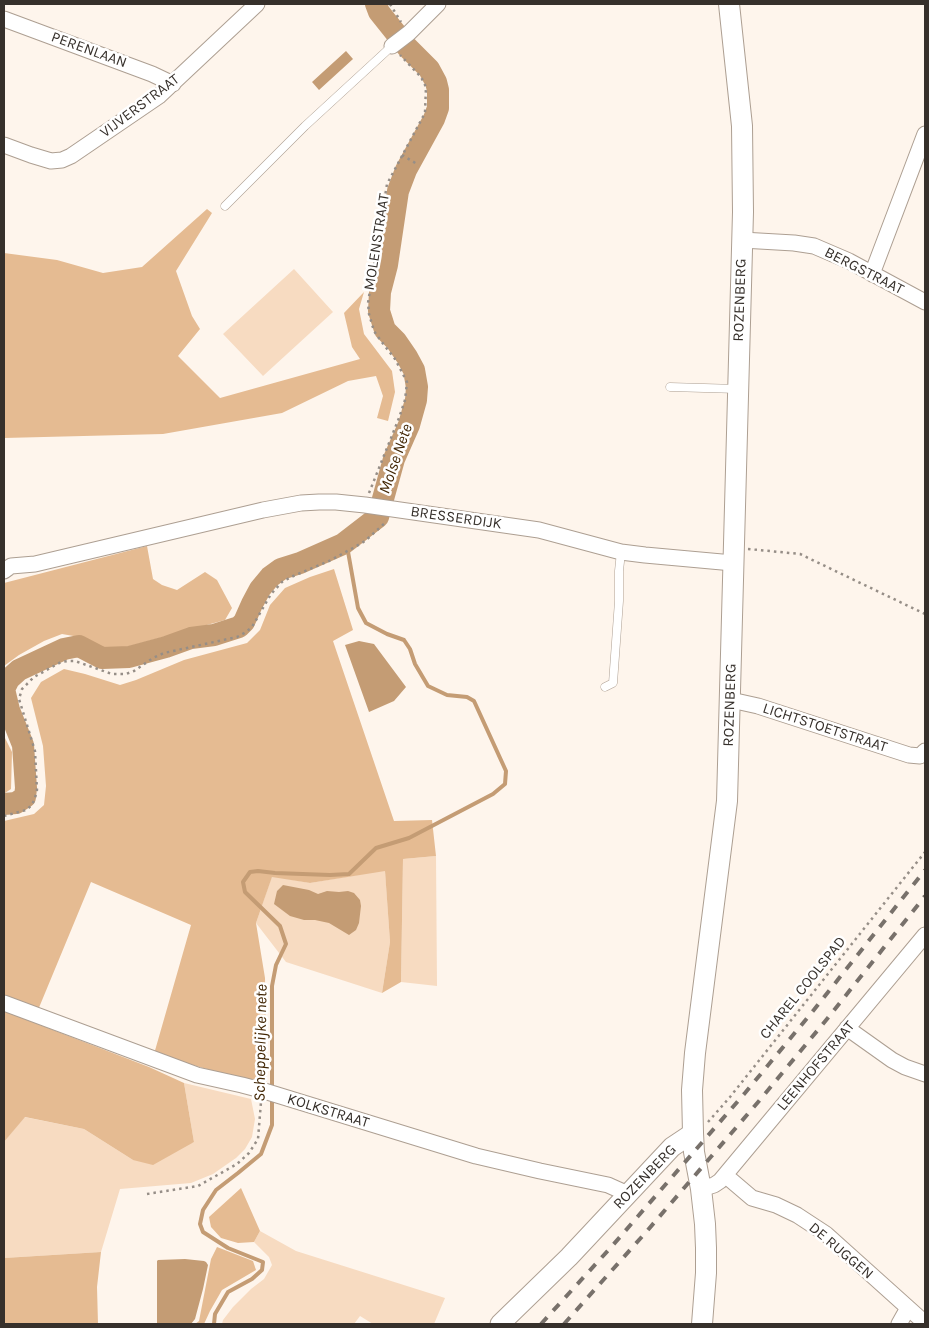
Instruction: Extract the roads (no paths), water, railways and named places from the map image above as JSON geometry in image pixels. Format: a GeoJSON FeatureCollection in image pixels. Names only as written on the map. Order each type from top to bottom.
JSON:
{"type":"FeatureCollection","features":[{"type":"Feature","properties":{"kind":"main road","name":"ROZENBERG"},"geometry":{"type":"LineString","coordinates":[[693,1133],[692,1090],[695,1053],[727,801],[731,700],[743,212],[742,126],[729,4]]}},
{"type":"Feature","properties":{"kind":"main road"},"geometry":{"type":"LineString","coordinates":[[693,1133],[705,1224],[706,1273],[702,1324]]}},
{"type":"Feature","properties":{"kind":"street","name":"VIJVERSTRAAT"},"geometry":{"type":"LineString","coordinates":[[4,144],[30,155],[51,161],[62,160],[86,146],[159,96],[257,4]]}},
{"type":"Feature","properties":{"kind":"street"},"geometry":{"type":"LineString","coordinates":[[401,40],[438,4]]}},
{"type":"Feature","properties":{"kind":"street","name":"PERENLAAN"},"geometry":{"type":"LineString","coordinates":[[4,19],[152,74],[173,84]]}},
{"type":"Feature","properties":{"kind":"street"},"geometry":{"type":"LineString","coordinates":[[872,274],[925,134]]}},
{"type":"Feature","properties":{"kind":"street","name":"BERGSTRAAT"},"geometry":{"type":"LineString","coordinates":[[742,240],[814,246],[850,261],[925,302]]}},
{"type":"Feature","properties":{"kind":"street","name":"BRESSERDIJK"},"geometry":{"type":"LineString","coordinates":[[4,571],[11,566],[35,564],[264,510],[301,503],[336,502],[539,530],[621,552],[646,555],[734,556]]}},
{"type":"Feature","properties":{"kind":"street","name":"LICHTSTOETSTRAAT"},"geometry":{"type":"LineString","coordinates":[[731,700],[758,706],[909,755],[923,753]]}},
{"type":"Feature","properties":{"kind":"street","name":"LEENHOFSTRAAT"},"geometry":{"type":"LineString","coordinates":[[701,1190],[720,1182],[925,934]]}},
{"type":"Feature","properties":{"kind":"street","name":"KOLKSTRAAT"},"geometry":{"type":"LineString","coordinates":[[4,1003],[196,1075],[264,1091],[476,1156],[608,1185],[628,1194]]}},
{"type":"Feature","properties":{"kind":"street"},"geometry":{"type":"LineString","coordinates":[[847,1028],[892,1060],[925,1074]]}},
{"type":"Feature","properties":{"kind":"street","name":"ROZENBERG"},"geometry":{"type":"LineString","coordinates":[[500,1324],[569,1257],[672,1147],[693,1133]]}},
{"type":"Feature","properties":{"kind":"street","name":"DE RUGGEN"},"geometry":{"type":"LineString","coordinates":[[725,1175],[752,1198],[776,1205],[797,1215],[826,1234],[925,1323]]}},
{"type":"Feature","properties":{"kind":"street"},"geometry":{"type":"LineString","coordinates":[[899,1324],[908,1308]]}},
{"type":"Feature","properties":{"kind":"lane"},"geometry":{"type":"LineString","coordinates":[[225,206],[306,126],[401,40]]}},
{"type":"Feature","properties":{"kind":"lane"},"geometry":{"type":"LineString","coordinates":[[670,387],[738,388]]}},
{"type":"Feature","properties":{"kind":"lane"},"geometry":{"type":"LineString","coordinates":[[605,687],[613,682],[619,600],[618,571],[621,552]]}},
{"type":"Feature","properties":{"kind":"waterway","name":"Molse Nete"},"geometry":{"type":"LineString","coordinates":[[4,689],[9,679],[19,670],[64,649],[79,646],[102,658],[129,657],[191,638],[214,635],[239,627],[244,622],[260,589],[270,577],[281,569],[300,563],[343,544],[378,517],[394,459],[409,425],[416,400],[417,387],[414,370],[407,357],[396,341],[385,330],[379,311],[380,292],[387,265],[398,191],[406,170],[434,119],[438,108],[438,90],[429,69],[407,47],[379,12],[376,4]]}},
{"type":"Feature","properties":{"kind":"waterway","name":"Scheppelijke nete"},"geometry":{"type":"LineString","coordinates":[[272,1091],[272,986],[276,965],[286,944],[280,926],[245,892],[243,882],[250,872],[349,874],[376,848],[409,838],[493,794],[505,784],[506,771],[474,701],[467,697],[447,695],[428,686],[404,640],[366,623],[358,608],[345,542]]}},
{"type":"Feature","properties":{"kind":"waterway","name":"Molse Nete"},"geometry":{"type":"LineString","coordinates":[[4,689],[9,710],[23,745],[26,788],[25,797],[16,803],[4,804]]}},
{"type":"Feature","properties":{"kind":"waterway","name":"Scheppelijke nete"},"geometry":{"type":"LineString","coordinates":[[214,1324],[215,1314],[228,1292],[252,1279],[262,1270],[263,1262],[228,1248],[203,1232],[200,1224],[203,1210],[216,1190],[261,1154],[272,1125],[272,1098]]}},
{"type":"Feature","properties":{"kind":"railway"},"geometry":{"type":"LineString","coordinates":[[541,1324],[613,1245],[745,1093],[925,870]]}},
{"type":"Feature","properties":{"kind":"railway"},"geometry":{"type":"LineString","coordinates":[[564,1324],[759,1101],[925,896]]}}]}
